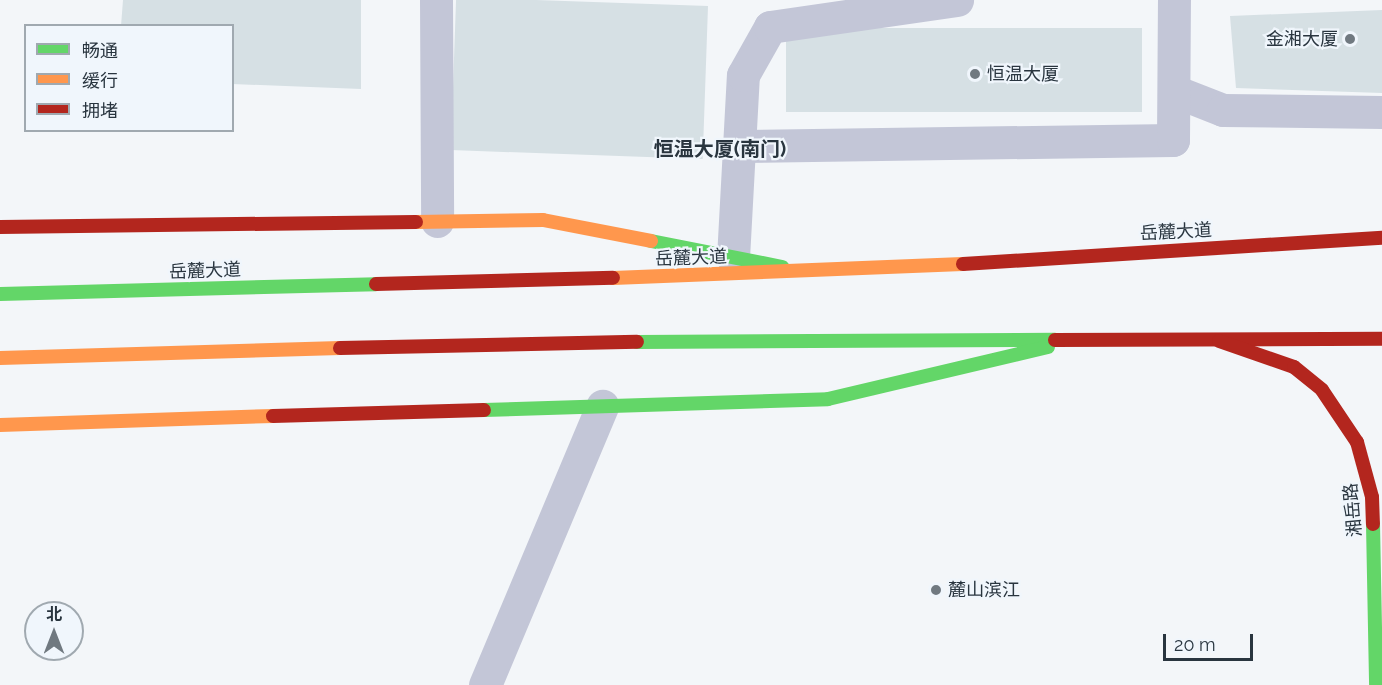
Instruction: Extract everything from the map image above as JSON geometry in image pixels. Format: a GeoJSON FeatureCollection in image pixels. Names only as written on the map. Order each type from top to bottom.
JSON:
{"type":"FeatureCollection","features":[{"type":"Feature","properties":{"kind":"main road"},"geometry":{"type":"LineString","coordinates":[[0,227],[543,220],[811,273]]}},
{"type":"Feature","properties":{"kind":"main road","name":"岳麓大道"},"geometry":{"type":"LineString","coordinates":[[0,294],[811,273],[1382,238]]}},
{"type":"Feature","properties":{"kind":"main road"},"geometry":{"type":"LineString","coordinates":[[0,358],[567,342],[1064,343],[1382,339]]}},
{"type":"Feature","properties":{"kind":"main road","name":"湘岳路"},"geometry":{"type":"LineString","coordinates":[[1217,341],[1294,367],[1322,390],[1357,442],[1372,497],[1376,685]]}},
{"type":"Feature","properties":{"kind":"main road"},"geometry":{"type":"LineString","coordinates":[[0,425],[828,399],[1064,343]]}},
{"type":"Feature","properties":{"kind":"street"},"geometry":{"type":"LineString","coordinates":[[436,0],[437,221]]}},
{"type":"Feature","properties":{"kind":"street"},"geometry":{"type":"LineString","coordinates":[[733,258],[743,75],[770,27],[957,0]]}},
{"type":"Feature","properties":{"kind":"street"},"geometry":{"type":"LineString","coordinates":[[739,146],[1173,140],[1177,92],[1174,0]]}},
{"type":"Feature","properties":{"kind":"street"},"geometry":{"type":"LineString","coordinates":[[1177,92],[1223,110],[1382,112]]}},
{"type":"Feature","properties":{"kind":"street"},"geometry":{"type":"LineString","coordinates":[[485,685],[602,406]]}},
{"type":"Feature","properties":{"kind":"building"},"geometry":{"type":"Polygon","coordinates":[[[123,0],[361,0],[361,89],[234,84],[234,24],[121,24],[123,0]]]}},
{"type":"Feature","properties":{"kind":"building"},"geometry":{"type":"Polygon","coordinates":[[[456,0],[536,0],[708,6],[703,159],[451,150],[456,0]]]}},
{"type":"Feature","properties":{"kind":"building"},"geometry":{"type":"Polygon","coordinates":[[[1382,10],[1382,93],[1236,88],[1230,16],[1382,10]]]}},
{"type":"Feature","properties":{"kind":"building"},"geometry":{"type":"Polygon","coordinates":[[[786,28],[1142,28],[1142,112],[786,112],[786,28]]]}},
{"type":"Feature","properties":{"kind":"traffic: fast"},"geometry":{"type":"LineString","coordinates":[[651,241],[782,267]]}},
{"type":"Feature","properties":{"kind":"traffic: fast"},"geometry":{"type":"LineString","coordinates":[[0,294],[376,284]]}},
{"type":"Feature","properties":{"kind":"traffic: fast"},"geometry":{"type":"LineString","coordinates":[[637,342],[1055,340]]}},
{"type":"Feature","properties":{"kind":"traffic: fast"},"geometry":{"type":"LineString","coordinates":[[484,410],[828,399],[1048,347]]}},
{"type":"Feature","properties":{"kind":"traffic: fast"},"geometry":{"type":"LineString","coordinates":[[1373,524],[1376,685]]}},
{"type":"Feature","properties":{"kind":"traffic: slow"},"geometry":{"type":"LineString","coordinates":[[416,222],[543,220],[651,241]]}},
{"type":"Feature","properties":{"kind":"traffic: slow"},"geometry":{"type":"LineString","coordinates":[[613,278],[963,264]]}},
{"type":"Feature","properties":{"kind":"traffic: slow"},"geometry":{"type":"LineString","coordinates":[[0,358],[340,348]]}},
{"type":"Feature","properties":{"kind":"traffic: slow"},"geometry":{"type":"LineString","coordinates":[[0,425],[273,416]]}},
{"type":"Feature","properties":{"kind":"traffic: jam"},"geometry":{"type":"LineString","coordinates":[[0,227],[416,222]]}},
{"type":"Feature","properties":{"kind":"traffic: jam"},"geometry":{"type":"LineString","coordinates":[[963,264],[1382,238]]}},
{"type":"Feature","properties":{"kind":"traffic: jam"},"geometry":{"type":"LineString","coordinates":[[376,284],[613,278]]}},
{"type":"Feature","properties":{"kind":"traffic: jam"},"geometry":{"type":"LineString","coordinates":[[1055,340],[1382,339]]}},
{"type":"Feature","properties":{"kind":"traffic: jam"},"geometry":{"type":"LineString","coordinates":[[1219,341],[1294,367],[1322,390],[1357,442],[1372,497],[1373,524]]}},
{"type":"Feature","properties":{"kind":"traffic: jam"},"geometry":{"type":"LineString","coordinates":[[340,348],[637,342]]}},
{"type":"Feature","properties":{"kind":"traffic: jam"},"geometry":{"type":"LineString","coordinates":[[273,416],[484,410]]}},
{"type":"Feature","properties":{"kind":"place","name":"金湘大厦"},"geometry":{"type":"Point","coordinates":[1350,39]}},
{"type":"Feature","properties":{"kind":"place","name":"恒温大厦"},"geometry":{"type":"Point","coordinates":[975,74]}},
{"type":"Feature","properties":{"kind":"place","name":"麓山滨江"},"geometry":{"type":"Point","coordinates":[936,590]}},
{"type":"Feature","properties":{"kind":"district","name":"恒温大厦(南门)"},"geometry":{"type":"Point","coordinates":[720,149]}}]}
